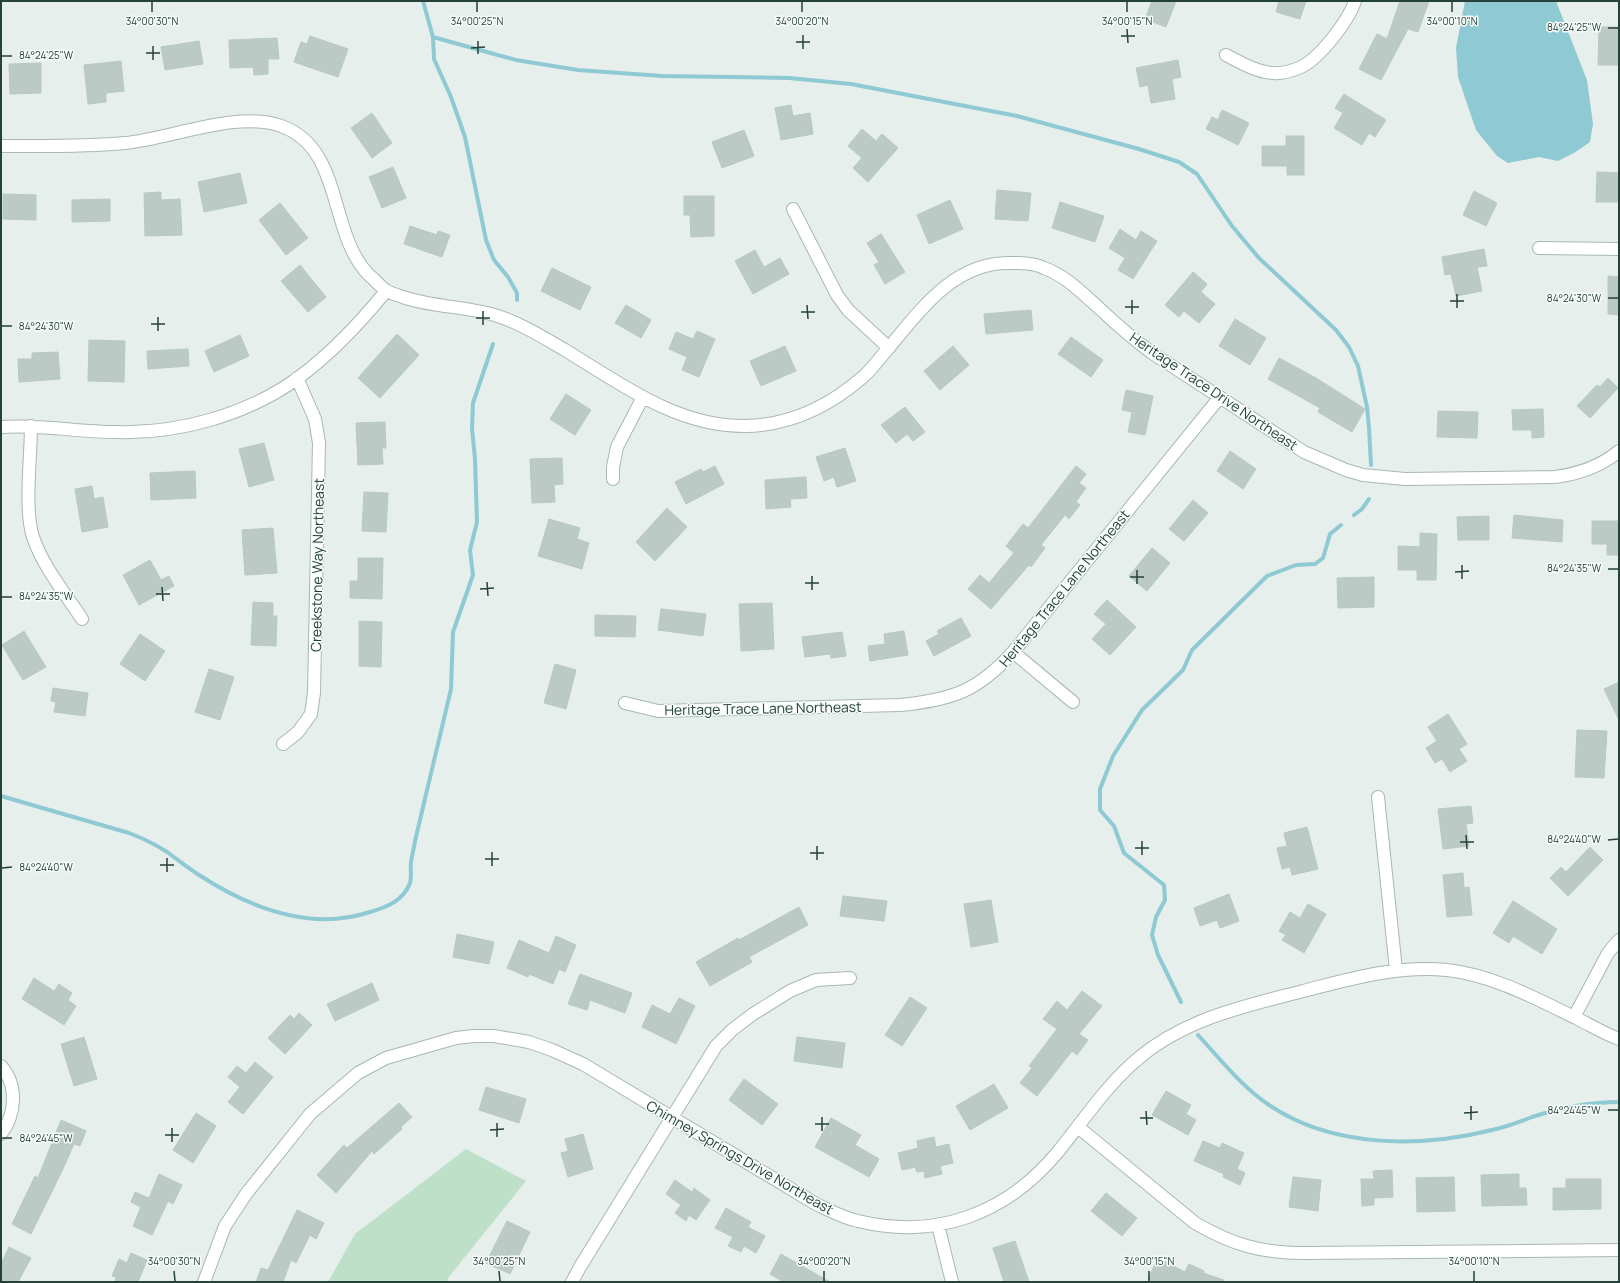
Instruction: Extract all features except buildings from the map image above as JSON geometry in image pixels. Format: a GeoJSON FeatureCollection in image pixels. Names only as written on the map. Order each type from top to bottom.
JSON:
{"type":"FeatureCollection","features":[{"type":"Feature","properties":{"kind":"street"},"geometry":{"type":"LineString","coordinates":[[1226,55],[1265,72],[1284,73],[1303,66],[1337,34],[1354,6],[1355,1]]}},
{"type":"Feature","properties":{"kind":"street","name":"Heritage Trace Drive Northeast"},"geometry":{"type":"LineString","coordinates":[[1,146],[98,145],[129,143],[183,131],[239,122],[262,121],[283,127],[299,136],[313,150],[323,165],[347,238],[355,255],[365,270],[386,291],[415,301],[490,314],[518,324],[545,338],[643,397],[675,413],[715,424],[745,426],[776,422],[808,413],[825,405],[843,393],[867,373],[949,282],[974,269],[995,264],[1028,264],[1040,266],[1055,272],[1069,282],[1142,345],[1304,452],[1346,470],[1382,478],[1555,477],[1568,475],[1594,467],[1619,451]]}},
{"type":"Feature","properties":{"kind":"street"},"geometry":{"type":"LineString","coordinates":[[793,209],[837,295],[848,310],[889,348]]}},
{"type":"Feature","properties":{"kind":"street"},"geometry":{"type":"LineString","coordinates":[[1540,248],[1619,249]]}},
{"type":"Feature","properties":{"kind":"street"},"geometry":{"type":"LineString","coordinates":[[1,427],[31,426],[116,432],[149,431],[177,428],[216,418],[240,409],[272,393],[297,378],[340,343],[386,291]]}},
{"type":"Feature","properties":{"kind":"street","name":"Creekstone Way Northeast"},"geometry":{"type":"LineString","coordinates":[[282,744],[298,732],[312,714],[314,693],[319,443],[315,419],[297,378]]}},
{"type":"Feature","properties":{"kind":"street"},"geometry":{"type":"LineString","coordinates":[[613,479],[613,467],[617,447],[643,397]]}},
{"type":"Feature","properties":{"kind":"street","name":"Heritage Trace Lane Northeast"},"geometry":{"type":"LineString","coordinates":[[624,703],[658,711],[900,705],[925,703],[956,695],[979,683],[997,670],[1013,652],[1220,397]]}},
{"type":"Feature","properties":{"kind":"street"},"geometry":{"type":"LineString","coordinates":[[31,426],[29,503],[33,536],[47,566],[82,619]]}},
{"type":"Feature","properties":{"kind":"street"},"geometry":{"type":"LineString","coordinates":[[1013,652],[1073,702]]}},
{"type":"Feature","properties":{"kind":"street"},"geometry":{"type":"LineString","coordinates":[[1378,797],[1396,970]]}},
{"type":"Feature","properties":{"kind":"street"},"geometry":{"type":"LineString","coordinates":[[1574,1017],[1608,953],[1619,940]]}},
{"type":"Feature","properties":{"kind":"street","name":"Chimney Springs Drive Northeast"},"geometry":{"type":"LineString","coordinates":[[204,1282],[225,1226],[246,1194],[310,1114],[358,1073],[386,1058],[456,1038],[494,1036],[510,1038],[529,1042],[552,1050],[583,1064],[795,1192],[840,1215],[856,1221],[910,1227],[938,1225],[975,1216],[1014,1194],[1056,1155],[1111,1084],[1140,1056],[1176,1032],[1202,1020],[1357,977],[1396,970],[1431,969],[1466,973],[1515,990],[1619,1039]]}},
{"type":"Feature","properties":{"kind":"street"},"geometry":{"type":"LineString","coordinates":[[572,1282],[716,1046],[732,1030],[752,1014],[790,991],[816,980],[850,978]]}},
{"type":"Feature","properties":{"kind":"street"},"geometry":{"type":"LineString","coordinates":[[1,1066],[9,1080],[14,1100],[13,1110],[9,1121],[1,1134]]}},
{"type":"Feature","properties":{"kind":"street"},"geometry":{"type":"LineString","coordinates":[[1078,1127],[1195,1223],[1215,1234],[1242,1245],[1270,1251],[1305,1253],[1619,1250]]}},
{"type":"Feature","properties":{"kind":"street"},"geometry":{"type":"LineString","coordinates":[[938,1225],[952,1282]]}},
{"type":"Feature","properties":{"kind":"green space"},"geometry":{"type":"Polygon","coordinates":[[[466,1149],[526,1181],[448,1278],[448,1282],[328,1282],[355,1234],[466,1149]]]}},
{"type":"Feature","properties":{"kind":"water"},"geometry":{"type":"Polygon","coordinates":[[[1465,1],[1556,1],[1587,80],[1593,124],[1590,142],[1574,153],[1558,161],[1539,157],[1508,163],[1497,156],[1476,130],[1458,77],[1456,48],[1465,1]]]}},
{"type":"Feature","properties":{"kind":"waterway"},"geometry":{"type":"LineString","coordinates":[[423,1],[433,37],[434,59],[451,97],[465,137],[486,240],[494,260],[508,277],[517,293],[517,300]]}},
{"type":"Feature","properties":{"kind":"waterway"},"geometry":{"type":"LineString","coordinates":[[433,37],[516,60],[578,70],[662,76],[789,78],[851,84],[1017,116],[1139,149],[1179,162],[1197,174],[1232,226],[1259,258],[1336,330],[1349,347],[1358,366],[1367,407],[1371,465]]}},
{"type":"Feature","properties":{"kind":"waterway"},"geometry":{"type":"LineString","coordinates":[[1,796],[139,837],[162,849],[195,872],[239,898],[281,913],[303,918],[348,918],[382,908],[399,899],[411,881],[411,862],[415,841],[451,689],[453,632],[473,575],[470,550],[477,522],[475,459],[472,428],[473,403],[493,344]]}},
{"type":"Feature","properties":{"kind":"waterway"},"geometry":{"type":"LineString","coordinates":[[1354,515],[1362,509],[1369,499]]}},
{"type":"Feature","properties":{"kind":"waterway"},"geometry":{"type":"LineString","coordinates":[[1181,1002],[1158,955],[1152,935],[1156,917],[1165,900],[1164,885],[1124,853],[1114,826],[1100,810],[1100,789],[1113,756],[1142,710],[1183,670],[1192,650],[1267,576],[1296,565],[1315,564],[1323,558],[1330,534],[1341,525]]}},
{"type":"Feature","properties":{"kind":"waterway"},"geometry":{"type":"LineString","coordinates":[[1198,1035],[1240,1081],[1269,1105],[1294,1119],[1320,1130],[1348,1137],[1406,1141],[1436,1140],[1497,1129],[1564,1108],[1586,1104],[1619,1102]]}}]}
